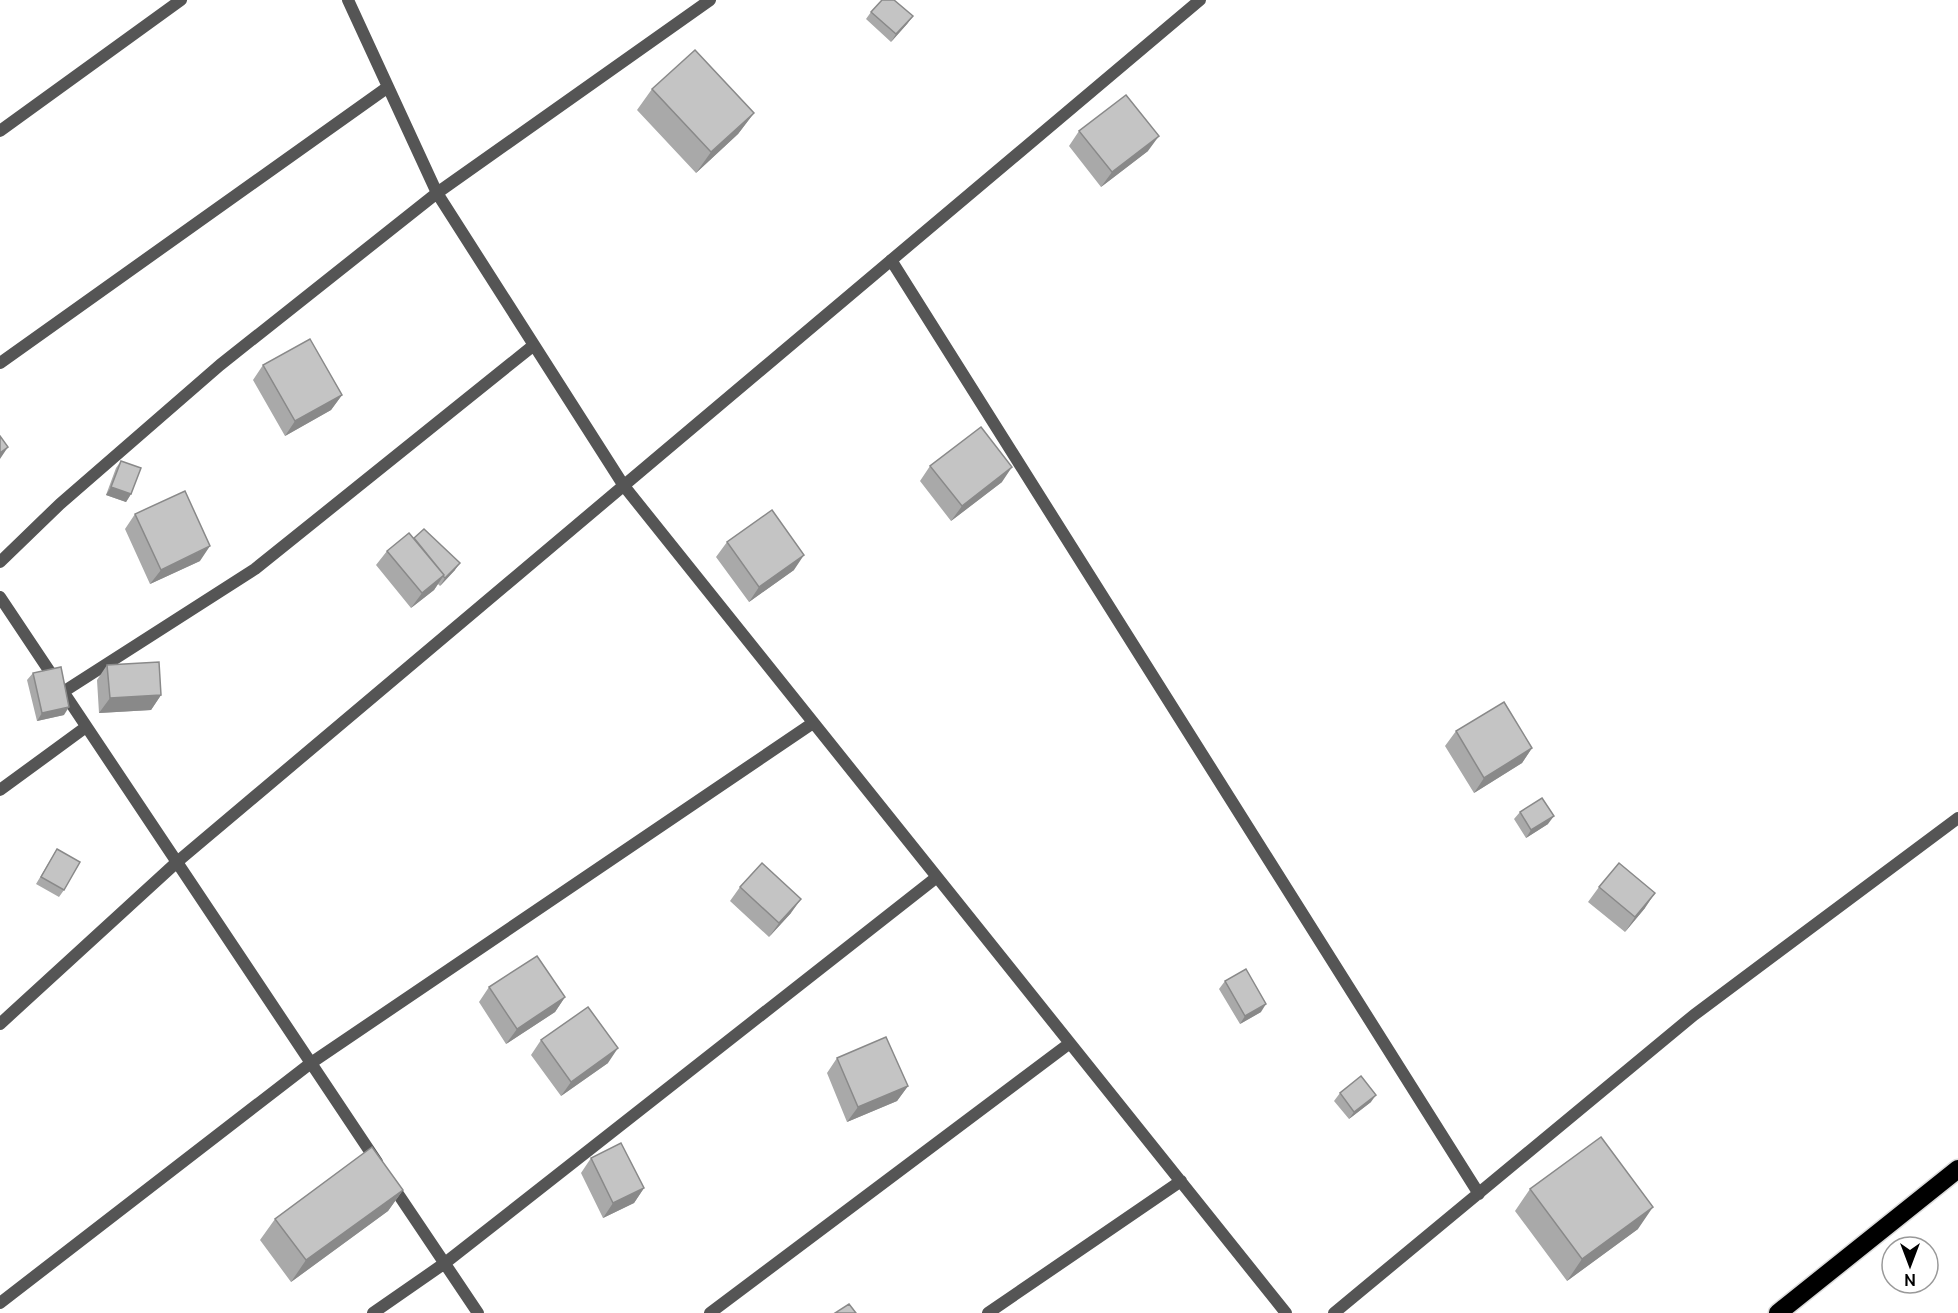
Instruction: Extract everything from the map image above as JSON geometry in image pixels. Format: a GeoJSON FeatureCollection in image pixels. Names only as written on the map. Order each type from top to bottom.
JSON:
{"type":"FeatureCollection","features":[{"type":"Feature","properties":{"kind":"highway"},"geometry":{"type":"LineString","coordinates":[[1778,1313],[1958,1169]]}},
{"type":"Feature","properties":{"kind":"street"},"geometry":{"type":"LineString","coordinates":[[0,131],[182,0]]}},
{"type":"Feature","properties":{"kind":"street"},"geometry":{"type":"LineString","coordinates":[[348,0],[437,193],[624,486],[1286,1313]]}},
{"type":"Feature","properties":{"kind":"street"},"geometry":{"type":"LineString","coordinates":[[0,562],[60,504],[220,365],[437,193],[711,0]]}},
{"type":"Feature","properties":{"kind":"street"},"geometry":{"type":"LineString","coordinates":[[0,1024],[177,862],[1200,0]]}},
{"type":"Feature","properties":{"kind":"street"},"geometry":{"type":"LineString","coordinates":[[0,363],[388,87]]}},
{"type":"Feature","properties":{"kind":"street"},"geometry":{"type":"LineString","coordinates":[[891,260],[1479,1194]]}},
{"type":"Feature","properties":{"kind":"street"},"geometry":{"type":"LineString","coordinates":[[63,692],[255,569],[534,345]]}},
{"type":"Feature","properties":{"kind":"street"},"geometry":{"type":"LineString","coordinates":[[0,597],[478,1313]]}},
{"type":"Feature","properties":{"kind":"street"},"geometry":{"type":"LineString","coordinates":[[0,1304],[311,1063],[813,723]]}},
{"type":"Feature","properties":{"kind":"street"},"geometry":{"type":"LineString","coordinates":[[0,790],[86,727]]}},
{"type":"Feature","properties":{"kind":"street"},"geometry":{"type":"LineString","coordinates":[[1334,1313],[1694,1015],[1958,818]]}},
{"type":"Feature","properties":{"kind":"street"},"geometry":{"type":"LineString","coordinates":[[373,1313],[445,1263],[937,877]]}},
{"type":"Feature","properties":{"kind":"street"},"geometry":{"type":"LineString","coordinates":[[710,1313],[1070,1043]]}},
{"type":"Feature","properties":{"kind":"street"},"geometry":{"type":"LineString","coordinates":[[988,1313],[1181,1181]]}},
{"type":"Feature","properties":{"kind":"building"},"geometry":{"type":"Polygon","coordinates":[[[882,0],[894,0],[913,16],[896,34],[871,12],[882,0]]]}},
{"type":"Feature","properties":{"kind":"building"},"geometry":{"type":"Polygon","coordinates":[[[695,50],[754,113],[711,152],[652,89],[695,50]]]}},
{"type":"Feature","properties":{"kind":"building"},"geometry":{"type":"Polygon","coordinates":[[[1126,95],[1159,136],[1112,172],[1079,131],[1126,95]]]}},
{"type":"Feature","properties":{"kind":"building"},"geometry":{"type":"Polygon","coordinates":[[[310,339],[342,395],[295,421],[263,365],[310,339]]]}},
{"type":"Feature","properties":{"kind":"building"},"geometry":{"type":"Polygon","coordinates":[[[981,427],[1012,467],[962,506],[930,466],[981,427]]]}},
{"type":"Feature","properties":{"kind":"building"},"geometry":{"type":"Polygon","coordinates":[[[0,436],[8,447],[0,453],[0,436]]]}},
{"type":"Feature","properties":{"kind":"building"},"geometry":{"type":"Polygon","coordinates":[[[121,461],[141,468],[131,494],[111,487],[121,461]]]}},
{"type":"Feature","properties":{"kind":"building"},"geometry":{"type":"Polygon","coordinates":[[[185,491],[210,546],[161,570],[135,514],[185,491]]]}},
{"type":"Feature","properties":{"kind":"building"},"geometry":{"type":"Polygon","coordinates":[[[772,510],[804,555],[759,587],[727,542],[772,510]]]}},
{"type":"Feature","properties":{"kind":"building"},"geometry":{"type":"Polygon","coordinates":[[[424,529],[460,563],[445,578],[414,538],[424,529]]]}},
{"type":"Feature","properties":{"kind":"building"},"geometry":{"type":"Polygon","coordinates":[[[409,533],[444,575],[422,593],[387,551],[409,533]]]}},
{"type":"Feature","properties":{"kind":"building"},"geometry":{"type":"Polygon","coordinates":[[[159,662],[161,695],[110,698],[107,665],[159,662]]]}},
{"type":"Feature","properties":{"kind":"building"},"geometry":{"type":"Polygon","coordinates":[[[61,667],[69,707],[42,713],[33,673],[61,667]]]}},
{"type":"Feature","properties":{"kind":"building"},"geometry":{"type":"Polygon","coordinates":[[[1504,702],[1532,748],[1484,778],[1456,731],[1504,702]]]}},
{"type":"Feature","properties":{"kind":"building"},"geometry":{"type":"Polygon","coordinates":[[[1542,798],[1554,816],[1531,830],[1520,812],[1542,798]]]}},
{"type":"Feature","properties":{"kind":"building"},"geometry":{"type":"Polygon","coordinates":[[[57,849],[80,862],[64,890],[41,877],[57,849]]]}},
{"type":"Feature","properties":{"kind":"building"},"geometry":{"type":"Polygon","coordinates":[[[762,863],[801,899],[779,923],[740,887],[762,863]]]}},
{"type":"Feature","properties":{"kind":"building"},"geometry":{"type":"Polygon","coordinates":[[[1619,863],[1655,893],[1635,917],[1599,887],[1619,863]]]}},
{"type":"Feature","properties":{"kind":"building"},"geometry":{"type":"Polygon","coordinates":[[[537,956],[565,997],[517,1029],[489,987],[537,956]]]}},
{"type":"Feature","properties":{"kind":"building"},"geometry":{"type":"Polygon","coordinates":[[[1246,969],[1266,1004],[1245,1016],[1225,981],[1246,969]]]}},
{"type":"Feature","properties":{"kind":"building"},"geometry":{"type":"Polygon","coordinates":[[[588,1007],[618,1048],[571,1082],[541,1040],[588,1007]]]}},
{"type":"Feature","properties":{"kind":"building"},"geometry":{"type":"Polygon","coordinates":[[[886,1037],[908,1086],[858,1107],[837,1058],[886,1037]]]}},
{"type":"Feature","properties":{"kind":"building"},"geometry":{"type":"Polygon","coordinates":[[[1361,1076],[1376,1095],[1354,1112],[1340,1093],[1361,1076]]]}},
{"type":"Feature","properties":{"kind":"building"},"geometry":{"type":"Polygon","coordinates":[[[1601,1137],[1653,1207],[1582,1259],[1530,1189],[1601,1137]]]}},
{"type":"Feature","properties":{"kind":"building"},"geometry":{"type":"Polygon","coordinates":[[[621,1143],[644,1188],[613,1203],[591,1158],[621,1143]]]}},
{"type":"Feature","properties":{"kind":"building"},"geometry":{"type":"Polygon","coordinates":[[[372,1147],[403,1190],[306,1260],[275,1219],[372,1147]]]}},
{"type":"Feature","properties":{"kind":"building"},"geometry":{"type":"Polygon","coordinates":[[[849,1304],[856,1313],[835,1313],[849,1304]]]}}]}
